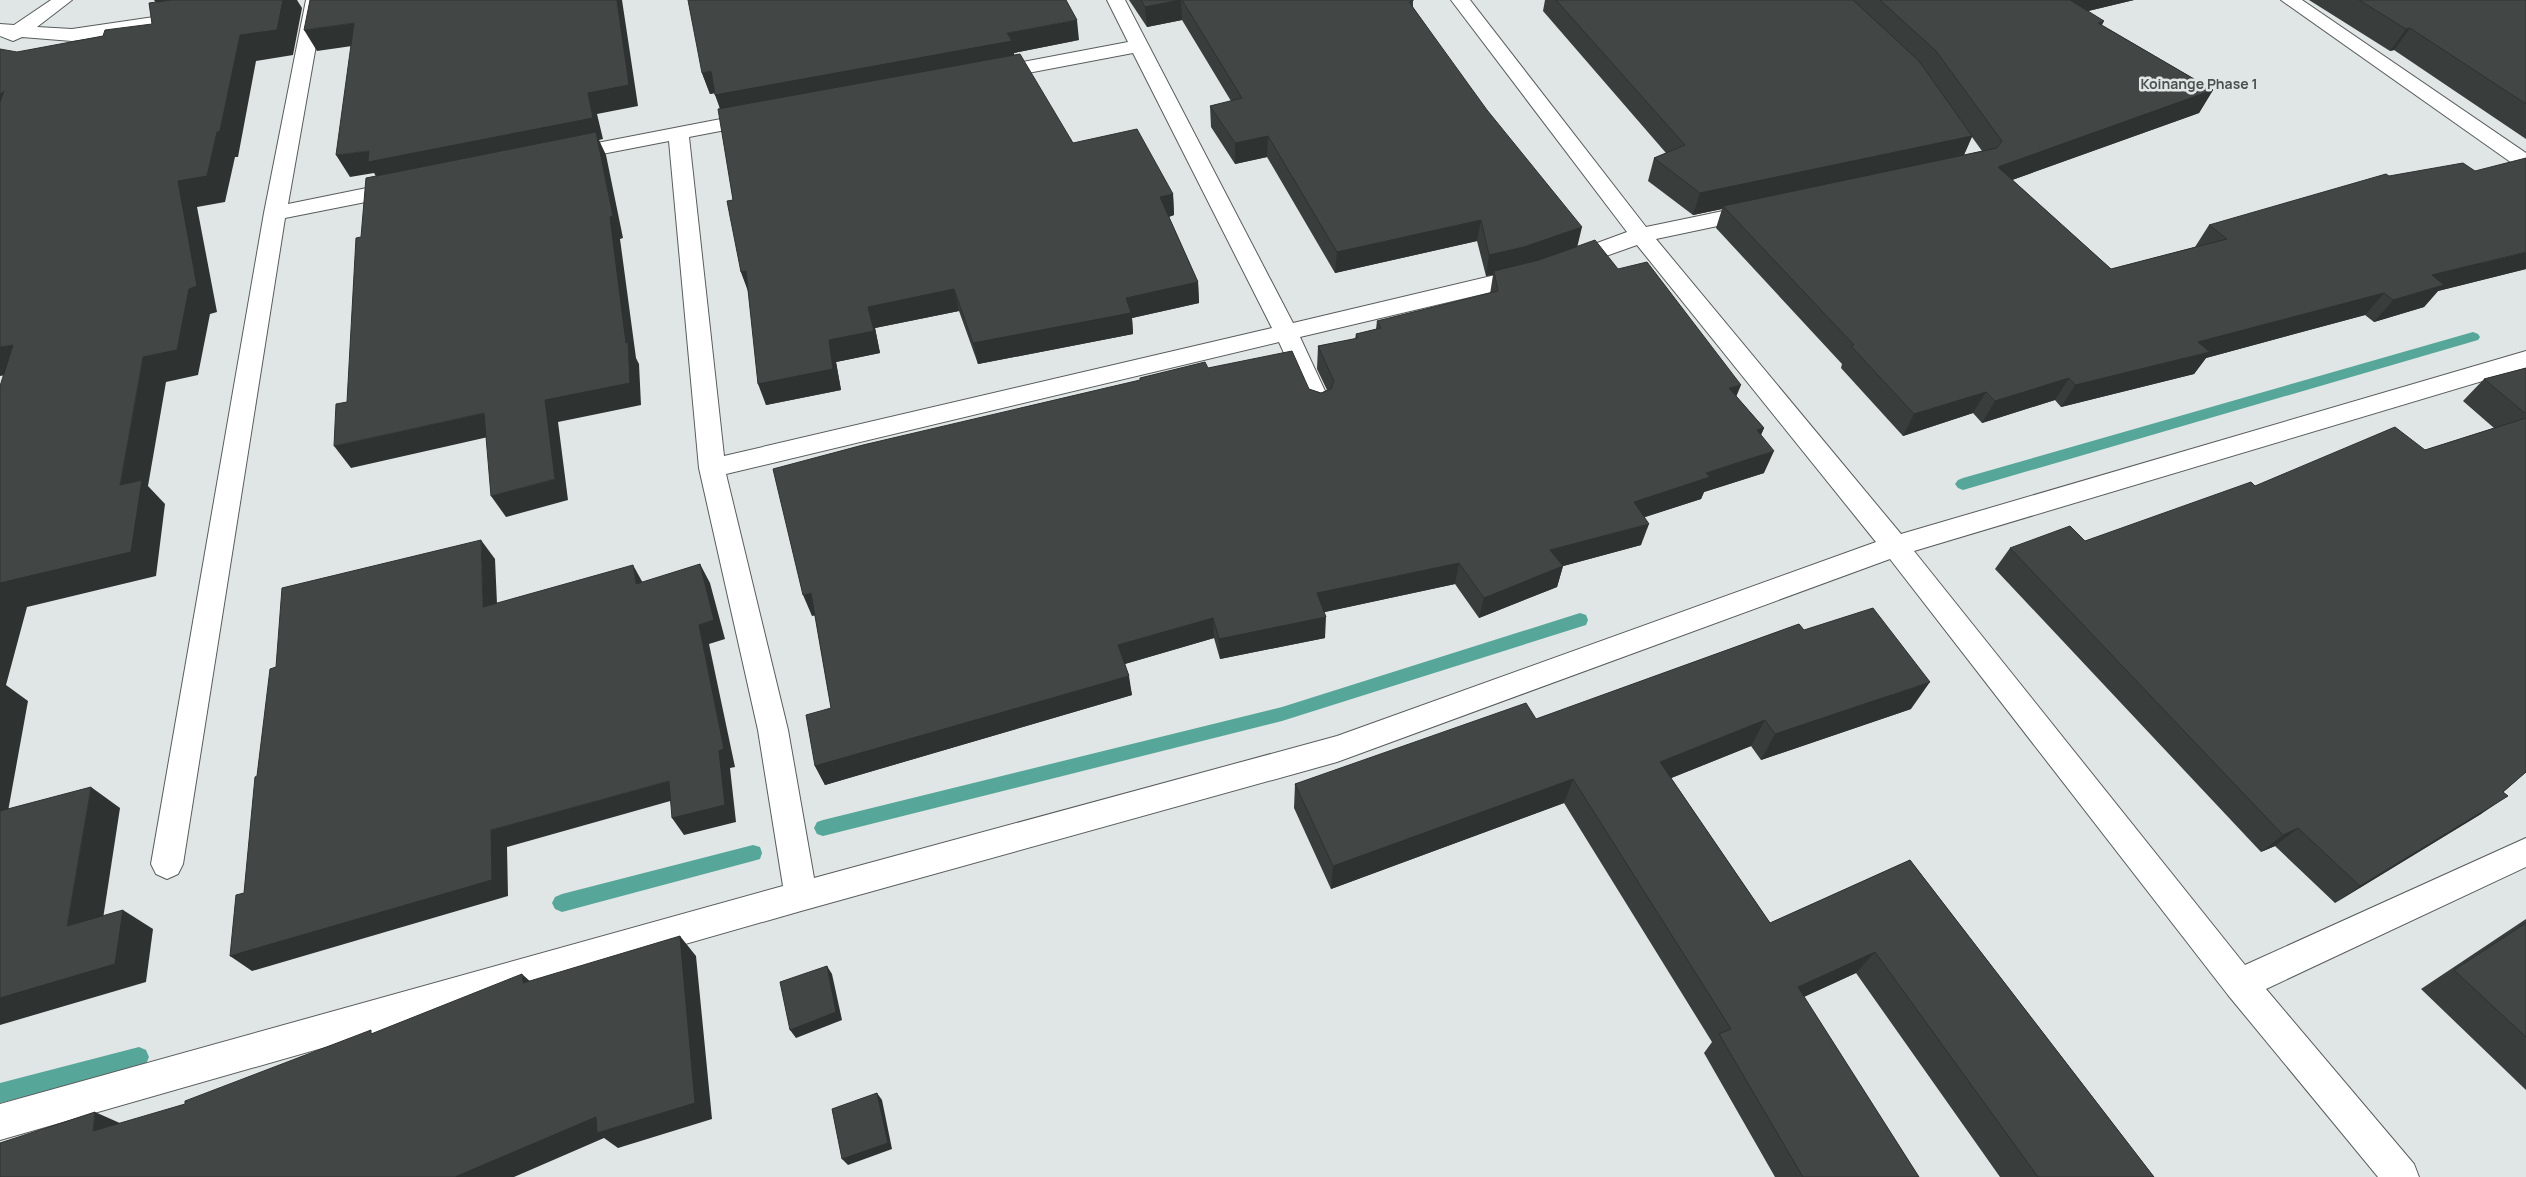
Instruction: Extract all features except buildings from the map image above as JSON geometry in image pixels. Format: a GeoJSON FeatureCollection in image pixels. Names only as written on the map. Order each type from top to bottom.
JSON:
{"type":"FeatureCollection","features":[{"type":"Feature","properties":{"kind":"street"},"geometry":{"type":"LineString","coordinates":[[0,45],[8,31],[63,0]]}},
{"type":"Feature","properties":{"kind":"street"},"geometry":{"type":"LineString","coordinates":[[167,864],[275,213],[308,0]]}},
{"type":"Feature","properties":{"kind":"street"},"geometry":{"type":"LineString","coordinates":[[1116,0],[1286,332],[1319,404]]}},
{"type":"Feature","properties":{"kind":"street"},"geometry":{"type":"LineString","coordinates":[[1460,0],[1641,235],[1894,546],[2240,984],[2401,1177]]}},
{"type":"Feature","properties":{"kind":"street"},"geometry":{"type":"LineString","coordinates":[[2290,0],[2526,163]]}},
{"type":"Feature","properties":{"kind":"street"},"geometry":{"type":"LineString","coordinates":[[8,31],[72,35],[205,15]]}},
{"type":"Feature","properties":{"kind":"street"},"geometry":{"type":"LineString","coordinates":[[976,77],[1140,46]]}},
{"type":"Feature","properties":{"kind":"street"},"geometry":{"type":"LineString","coordinates":[[544,159],[774,114]]}},
{"type":"Feature","properties":{"kind":"street"},"geometry":{"type":"LineString","coordinates":[[678,132],[712,468],[773,730],[800,896]]}},
{"type":"Feature","properties":{"kind":"street"},"geometry":{"type":"LineString","coordinates":[[275,213],[419,184]]}},
{"type":"Feature","properties":{"kind":"street"},"geometry":{"type":"LineString","coordinates":[[712,468],[1526,276],[1641,235],[1776,207]]}},
{"type":"Feature","properties":{"kind":"street"},"geometry":{"type":"LineString","coordinates":[[0,1122],[800,896],[1337,749],[1894,546],[2526,359]]}},
{"type":"Feature","properties":{"kind":"street"},"geometry":{"type":"LineString","coordinates":[[2240,984],[2526,852]]}},
{"type":"Feature","properties":{"kind":"waterway"},"geometry":{"type":"LineString","coordinates":[[1963,484],[2473,337]]}},
{"type":"Feature","properties":{"kind":"waterway"},"geometry":{"type":"LineString","coordinates":[[823,828],[1282,714],[1580,620]]}},
{"type":"Feature","properties":{"kind":"waterway"},"geometry":{"type":"LineString","coordinates":[[562,903],[753,853]]}},
{"type":"Feature","properties":{"kind":"waterway"},"geometry":{"type":"LineString","coordinates":[[0,1093],[139,1057]]}},
{"type":"Feature","properties":{"kind":"district","name":"Koinange Phase 1"},"geometry":{"type":"Point","coordinates":[2199,83]}}]}
